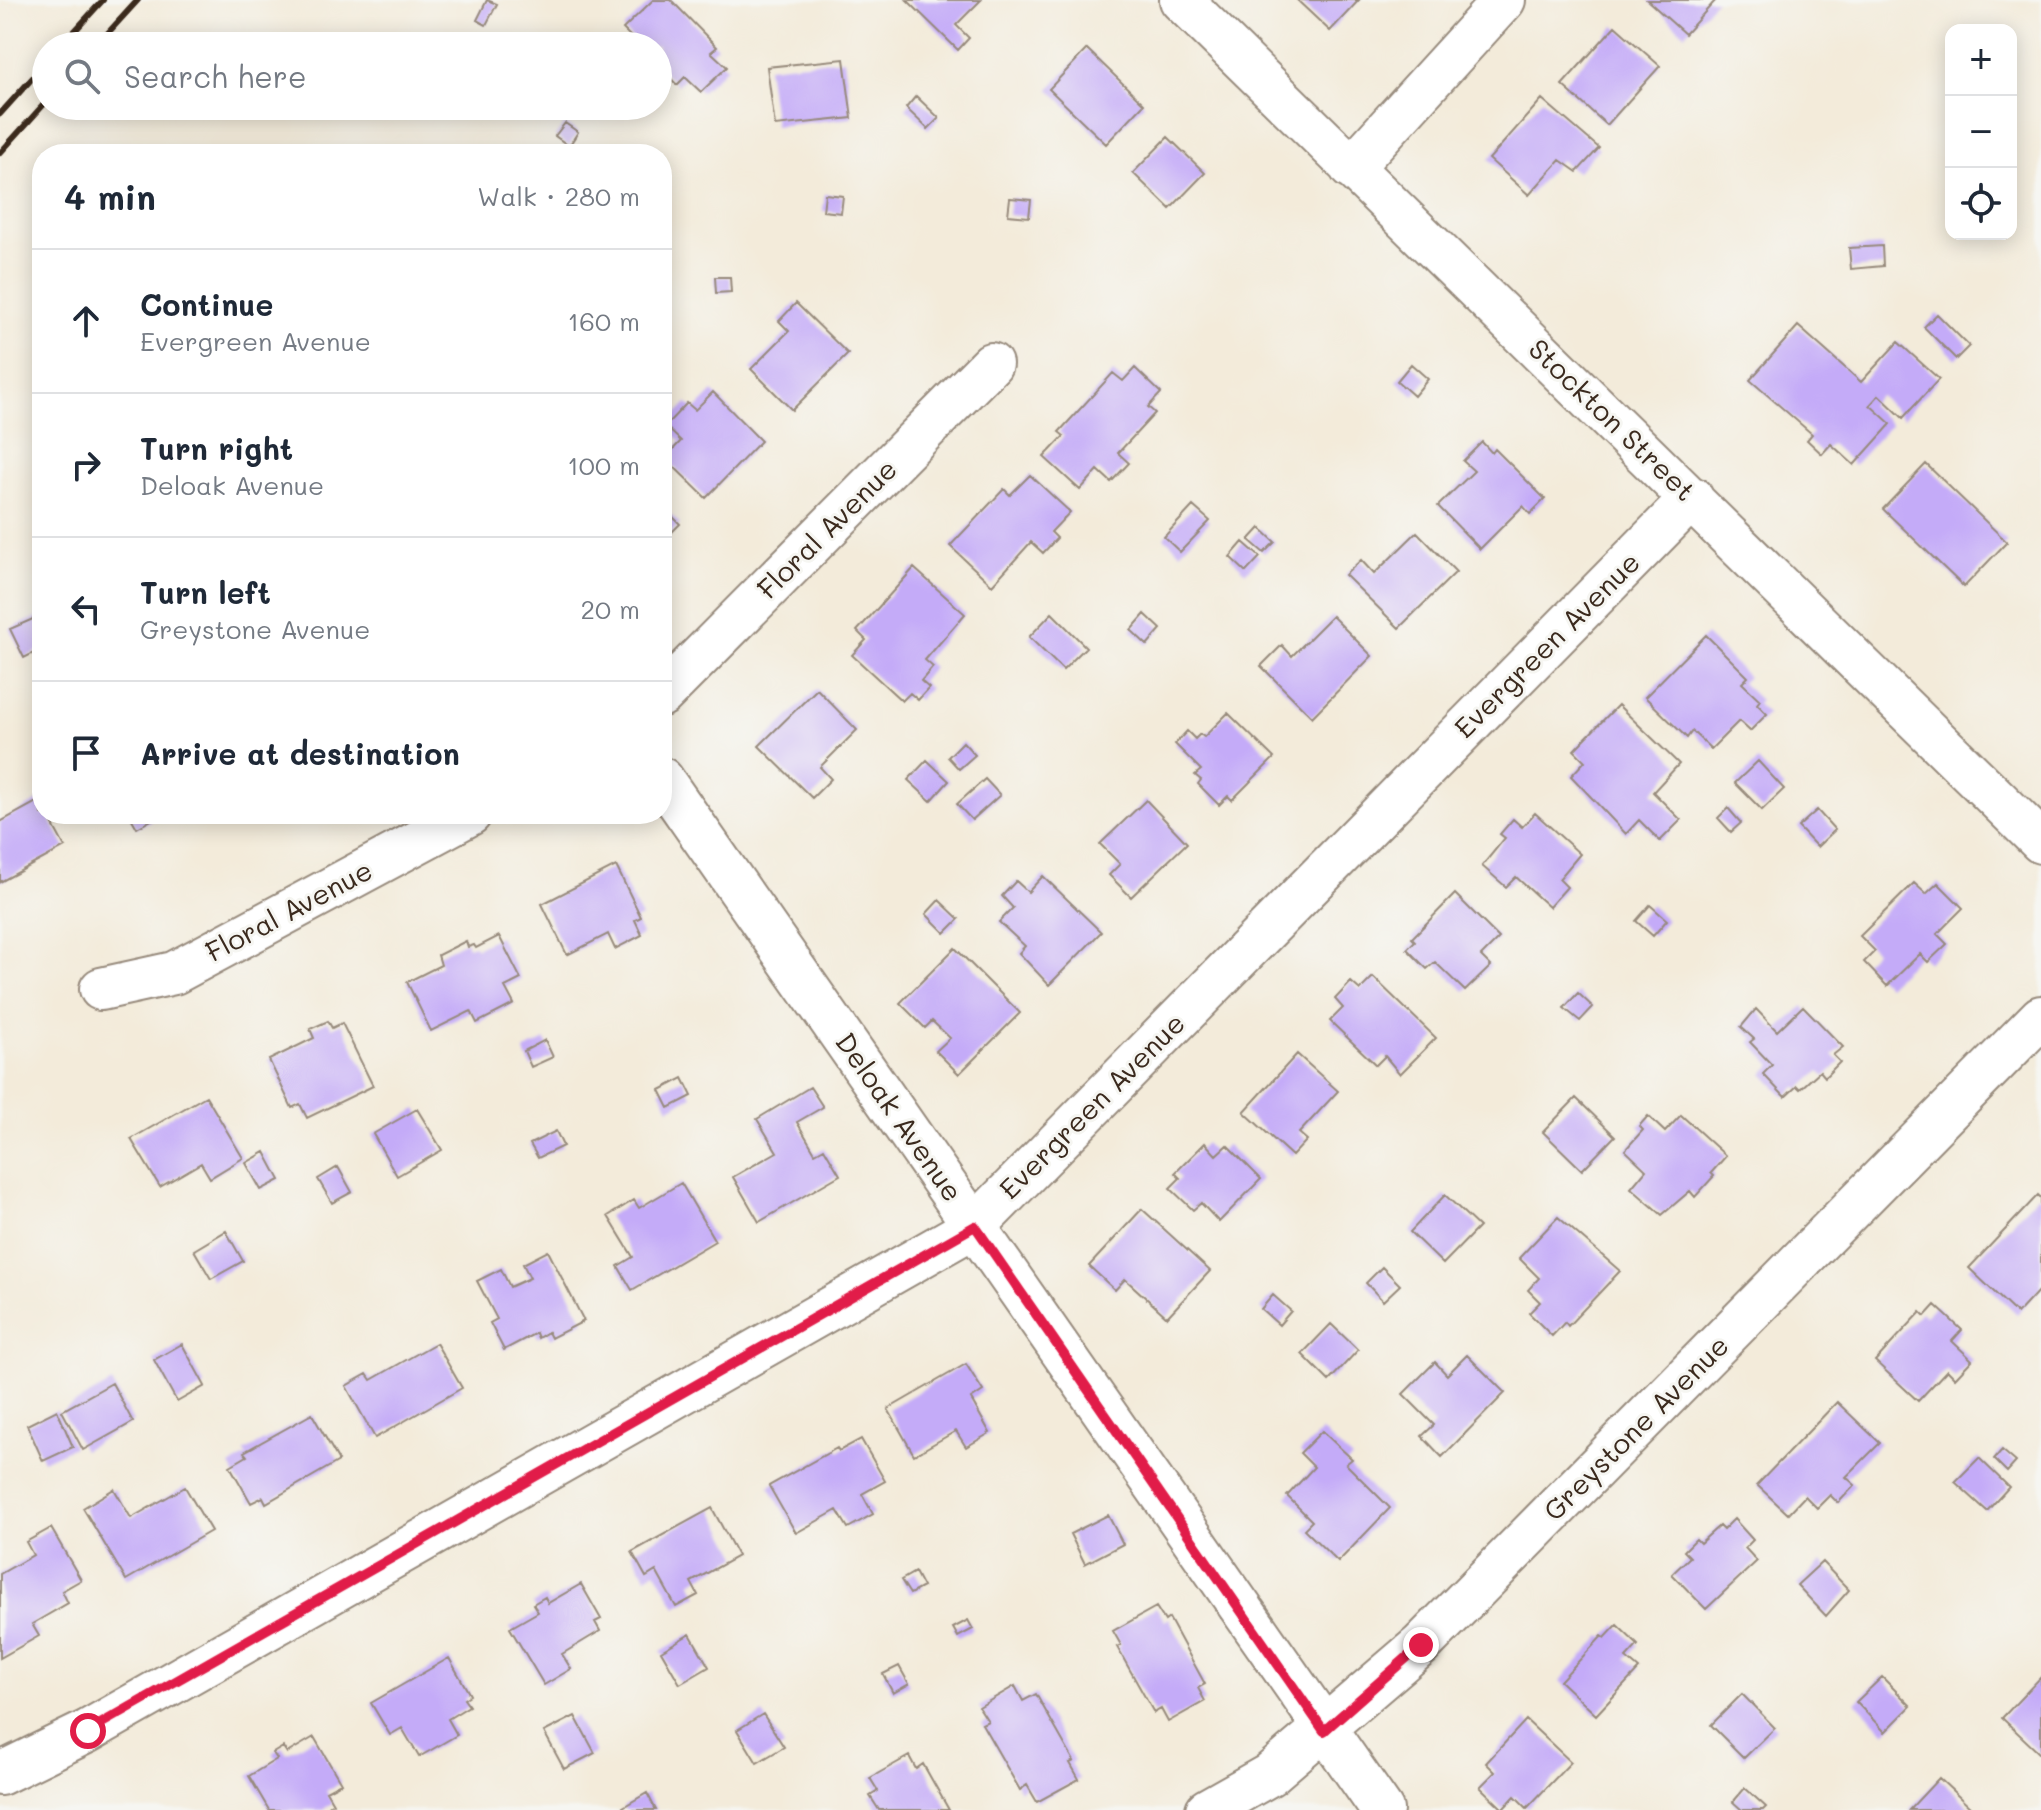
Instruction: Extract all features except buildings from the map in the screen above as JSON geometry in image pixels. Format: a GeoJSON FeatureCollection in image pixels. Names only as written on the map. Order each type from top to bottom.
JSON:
{"type":"FeatureCollection","features":[{"type":"Feature","properties":{"kind":"street","name":"Stockton Street"},"geometry":{"type":"LineString","coordinates":[[1181,0],[2041,842]]}},
{"type":"Feature","properties":{"kind":"street"},"geometry":{"type":"LineString","coordinates":[[1351,168],[1504,0]]}},
{"type":"Feature","properties":{"kind":"street","name":"Floral Avenue"},"geometry":{"type":"LineString","coordinates":[[672,685],[991,364]]}},
{"type":"Feature","properties":{"kind":"street","name":"Evergreen Avenue"},"geometry":{"type":"LineString","coordinates":[[0,1774],[88,1731],[975,1226],[1692,498]]}},
{"type":"Feature","properties":{"kind":"street","name":"Deloak Avenue"},"geometry":{"type":"LineString","coordinates":[[672,793],[1382,1810]]}},
{"type":"Feature","properties":{"kind":"street","name":"Floral Avenue"},"geometry":{"type":"LineString","coordinates":[[101,989],[174,973],[451,824]]}},
{"type":"Feature","properties":{"kind":"street","name":"Greystone Avenue"},"geometry":{"type":"LineString","coordinates":[[1207,1810],[1269,1775],[1421,1645],[2041,1017]]}},
{"type":"Feature","properties":{"kind":"street"},"geometry":{"type":"LineString","coordinates":[[0,1803],[4,1810]]}},
{"type":"Feature","properties":{"kind":"railway"},"geometry":{"type":"LineString","coordinates":[[74,32],[103,0]]}},
{"type":"Feature","properties":{"kind":"railway"},"geometry":{"type":"LineString","coordinates":[[109,32],[138,0]]}},
{"type":"Feature","properties":{"kind":"railway"},"geometry":{"type":"LineString","coordinates":[[0,114],[32,79]]}},
{"type":"Feature","properties":{"kind":"railway"},"geometry":{"type":"LineString","coordinates":[[0,153],[32,118]]}},
{"type":"Feature","properties":{"kind":"route"},"geometry":{"type":"LineString","coordinates":[[88,1731],[975,1226],[1324,1731],[1421,1645]]}}]}
